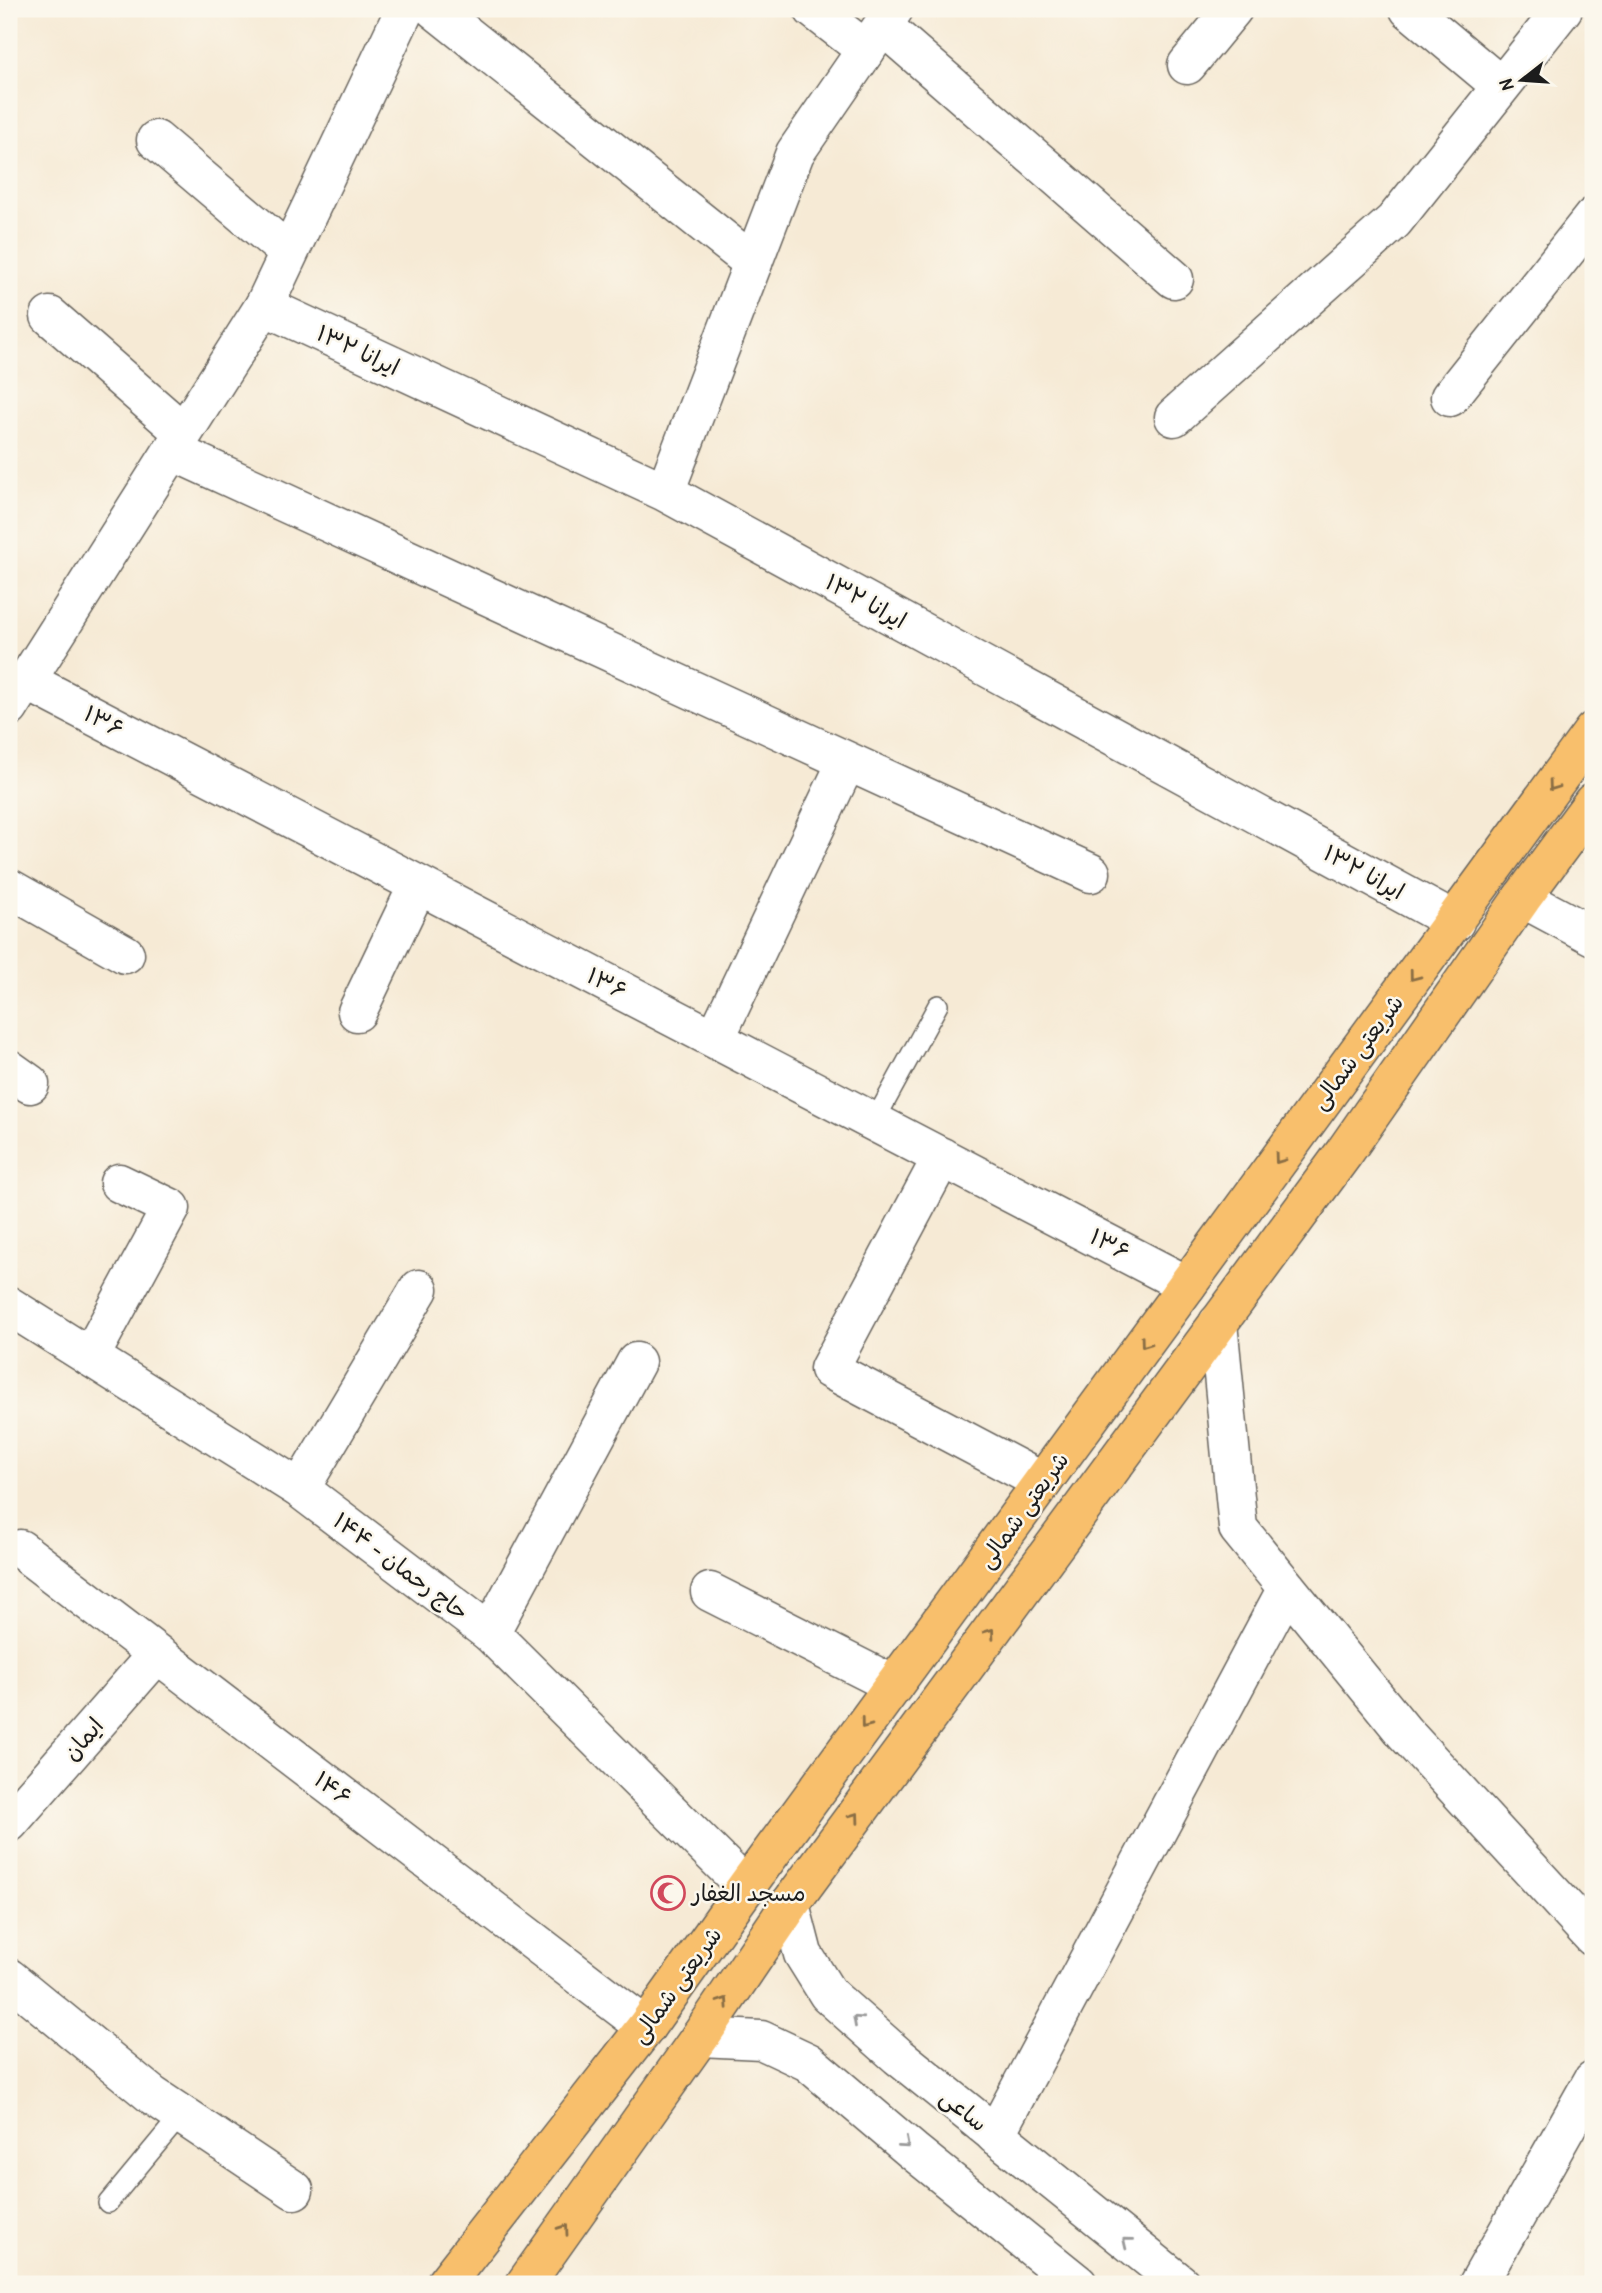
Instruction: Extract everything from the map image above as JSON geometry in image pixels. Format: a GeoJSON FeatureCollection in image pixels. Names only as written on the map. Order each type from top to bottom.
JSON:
{"type":"FeatureCollection","features":[{"type":"Feature","properties":{"kind":"main road","name":"شریعتی شمالی"},"geometry":{"type":"LineString","coordinates":[[445,2284],[646,2027],[746,1886],[1455,922],[1593,730]]}},
{"type":"Feature","properties":{"kind":"main road","name":"شریعتی شمالی"},"geometry":{"type":"LineString","coordinates":[[525,2284],[700,2037],[790,1904],[1344,1153],[1522,898],[1593,802]]}},
{"type":"Feature","properties":{"kind":"street"},"geometry":{"type":"LineString","coordinates":[[18,694],[264,306],[405,9]]}},
{"type":"Feature","properties":{"kind":"street"},"geometry":{"type":"LineString","coordinates":[[434,9],[753,263]]}},
{"type":"Feature","properties":{"kind":"street"},"geometry":{"type":"LineString","coordinates":[[813,9],[881,28],[1174,279]]}},
{"type":"Feature","properties":{"kind":"street"},"geometry":{"type":"LineString","coordinates":[[1187,65],[1233,9]]}},
{"type":"Feature","properties":{"kind":"street"},"geometry":{"type":"LineString","coordinates":[[1409,9],[1501,86]]}},
{"type":"Feature","properties":{"kind":"street"},"geometry":{"type":"LineString","coordinates":[[1174,417],[1394,221],[1563,9]]}},
{"type":"Feature","properties":{"kind":"street"},"geometry":{"type":"LineString","coordinates":[[665,492],[795,153],[881,28]]}},
{"type":"Feature","properties":{"kind":"street"},"geometry":{"type":"LineString","coordinates":[[156,140],[289,253]]}},
{"type":"Feature","properties":{"kind":"street"},"geometry":{"type":"LineString","coordinates":[[1450,397],[1593,217]]}},
{"type":"Feature","properties":{"kind":"street","name":"ایرانا ۱۳۲"},"geometry":{"type":"LineString","coordinates":[[264,306],[665,492],[1455,922]]}},
{"type":"Feature","properties":{"kind":"street"},"geometry":{"type":"LineString","coordinates":[[50,316],[178,442],[847,761],[1091,873]]}},
{"type":"Feature","properties":{"kind":"street","name":"۱۳۶"},"geometry":{"type":"LineString","coordinates":[[18,694],[418,885],[1187,1285]]}},
{"type":"Feature","properties":{"kind":"street"},"geometry":{"type":"LineString","coordinates":[[715,1039],[847,761]]}},
{"type":"Feature","properties":{"kind":"street"},"geometry":{"type":"LineString","coordinates":[[357,1012],[418,885]]}},
{"type":"Feature","properties":{"kind":"street"},"geometry":{"type":"LineString","coordinates":[[9,888],[125,954]]}},
{"type":"Feature","properties":{"kind":"street"},"geometry":{"type":"LineString","coordinates":[[1522,898],[1593,936]]}},
{"type":"Feature","properties":{"kind":"street"},"geometry":{"type":"LineString","coordinates":[[942,1157],[829,1369],[1043,1482]]}},
{"type":"Feature","properties":{"kind":"street"},"geometry":{"type":"LineString","coordinates":[[90,1357],[171,1208],[119,1183]]}},
{"type":"Feature","properties":{"kind":"street"},"geometry":{"type":"LineString","coordinates":[[300,1489],[419,1289]]}},
{"type":"Feature","properties":{"kind":"street","name":"حاج رحمان - ۱۴۴"},"geometry":{"type":"LineString","coordinates":[[9,1306],[300,1489],[489,1633],[746,1886]]}},
{"type":"Feature","properties":{"kind":"street"},"geometry":{"type":"LineString","coordinates":[[1218,1323],[1238,1528],[1404,1732],[1593,1937]]}},
{"type":"Feature","properties":{"kind":"street"},"geometry":{"type":"LineString","coordinates":[[489,1633],[636,1362]]}},
{"type":"Feature","properties":{"kind":"street","name":"۱۴۶"},"geometry":{"type":"LineString","coordinates":[[20,1549],[646,2027]]}},
{"type":"Feature","properties":{"kind":"street"},"geometry":{"type":"LineString","coordinates":[[995,2135],[1287,1588]]}},
{"type":"Feature","properties":{"kind":"street"},"geometry":{"type":"LineString","coordinates":[[710,1592],[894,1685]]}},
{"type":"Feature","properties":{"kind":"street","name":"ایمان"},"geometry":{"type":"LineString","coordinates":[[13,1809],[158,1654]]}},
{"type":"Feature","properties":{"kind":"street","name":"ساعی"},"geometry":{"type":"LineString","coordinates":[[790,1904],[803,1954],[828,1994],[898,2056],[1181,2284]]}},
{"type":"Feature","properties":{"kind":"street"},"geometry":{"type":"LineString","coordinates":[[9,1978],[152,2095],[294,2190]]}},
{"type":"Feature","properties":{"kind":"street"},"geometry":{"type":"LineString","coordinates":[[700,2037],[761,2040],[808,2063],[1077,2284]]}},
{"type":"Feature","properties":{"kind":"street"},"geometry":{"type":"LineString","coordinates":[[860,2105],[898,2056]]}},
{"type":"Feature","properties":{"kind":"street"},"geometry":{"type":"LineString","coordinates":[[1478,2284],[1593,2080]]}},
{"type":"Feature","properties":{"kind":"lane"},"geometry":{"type":"LineString","coordinates":[[874,1122],[938,1005]]}},
{"type":"Feature","properties":{"kind":"lane"},"geometry":{"type":"LineString","coordinates":[[108,2203],[181,2115]]}},
{"type":"Feature","properties":{"kind":"place","name":"مسجد الغفار"},"geometry":{"type":"Point","coordinates":[668,1893]}}]}
